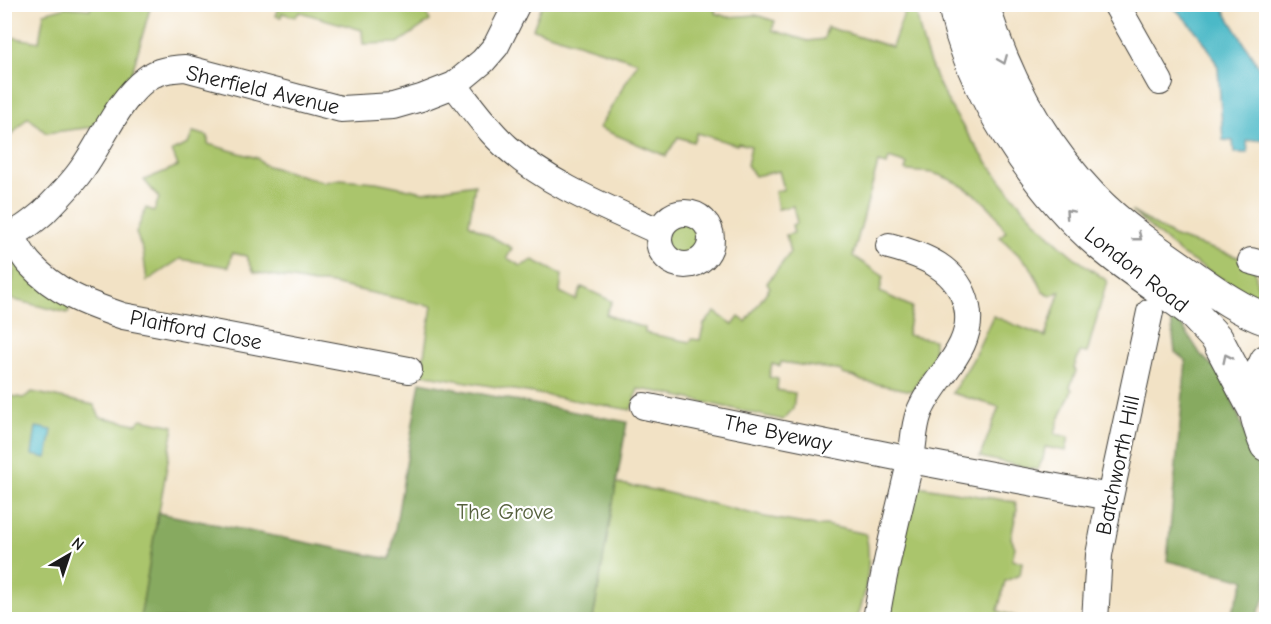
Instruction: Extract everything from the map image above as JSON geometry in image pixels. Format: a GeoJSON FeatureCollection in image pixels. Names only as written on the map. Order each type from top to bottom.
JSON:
{"type":"FeatureCollection","features":[{"type":"Feature","properties":{"kind":"main road","name":"London Road"},"geometry":{"type":"LineString","coordinates":[[954,4],[964,42],[978,76],[1002,123],[1036,176],[1068,213],[1101,245],[1203,322],[1217,339],[1254,410],[1266,444]]}},
{"type":"Feature","properties":{"kind":"main road","name":"London Road"},"geometry":{"type":"LineString","coordinates":[[984,4],[994,37],[1016,89],[1041,133],[1063,164],[1092,198],[1155,250],[1243,308],[1266,319]]}},
{"type":"Feature","properties":{"kind":"main road"},"geometry":{"type":"LineString","coordinates":[[1254,410],[1254,390],[1266,361]]}},
{"type":"Feature","properties":{"kind":"street","name":"Sherfield Avenue"},"geometry":{"type":"LineString","coordinates":[[8,236],[34,221],[57,200],[81,172],[126,101],[147,78],[157,73],[185,68],[341,109],[393,106],[422,98],[454,85],[483,61],[496,46],[517,4]]}},
{"type":"Feature","properties":{"kind":"street"},"geometry":{"type":"LineString","coordinates":[[1116,4],[1160,82]]}},
{"type":"Feature","properties":{"kind":"street"},"geometry":{"type":"LineString","coordinates":[[454,85],[507,147],[528,164],[587,199],[660,232]]}},
{"type":"Feature","properties":{"kind":"street","name":"Plaitford Close"},"geometry":{"type":"LineString","coordinates":[[8,236],[28,262],[45,278],[65,294],[92,306],[123,316],[409,370]]}},
{"type":"Feature","properties":{"kind":"street"},"geometry":{"type":"LineString","coordinates":[[862,620],[901,458],[929,393],[956,356],[968,323],[967,308],[955,281],[944,269],[915,253],[889,246]]}},
{"type":"Feature","properties":{"kind":"street","name":"Batchworth Hill"},"geometry":{"type":"LineString","coordinates":[[1095,620],[1099,555],[1150,312]]}},
{"type":"Feature","properties":{"kind":"street","name":"The Byeway"},"geometry":{"type":"LineString","coordinates":[[644,406],[1110,497]]}},
{"type":"Feature","properties":{"kind":"street"},"geometry":{"type":"LineString","coordinates":[[876,620],[894,527],[901,458]]}},
{"type":"Feature","properties":{"kind":"green space"},"geometry":{"type":"Polygon","coordinates":[[[91,5],[151,5],[131,76],[93,127],[46,133],[28,117],[5,142],[4,36],[39,42],[44,13],[66,7],[90,9],[91,5]]]}},
{"type":"Feature","properties":{"kind":"green space"},"geometry":{"type":"Polygon","coordinates":[[[271,5],[426,5],[430,21],[398,43],[363,44],[362,30],[300,12],[295,17],[282,13],[281,17],[276,16],[279,7],[271,5]]]}},
{"type":"Feature","properties":{"kind":"green space"},"geometry":{"type":"Polygon","coordinates":[[[542,5],[716,5],[715,13],[727,17],[756,15],[775,21],[772,30],[808,41],[824,39],[827,27],[892,47],[907,5],[915,5],[923,44],[935,75],[948,102],[984,158],[1004,185],[1047,232],[1072,255],[1107,281],[1087,353],[1080,352],[1070,387],[1072,390],[1055,434],[1069,437],[1066,451],[1045,447],[1043,459],[1037,470],[980,457],[999,407],[952,393],[972,361],[993,316],[1045,337],[1060,291],[1051,296],[1043,291],[1030,266],[1000,237],[1006,231],[995,213],[973,193],[933,173],[905,170],[907,164],[889,158],[887,165],[878,163],[853,256],[883,276],[880,292],[912,307],[907,335],[934,340],[934,357],[912,391],[862,381],[842,374],[842,371],[781,362],[780,366],[772,364],[769,377],[778,379],[777,390],[795,393],[793,409],[783,420],[638,389],[631,410],[421,374],[432,306],[327,283],[314,283],[254,272],[246,256],[232,253],[229,267],[180,259],[147,281],[143,251],[136,233],[146,208],[154,211],[159,198],[144,180],[178,166],[172,151],[188,144],[193,132],[208,136],[208,144],[257,158],[264,165],[325,182],[340,179],[376,182],[424,192],[475,184],[469,224],[512,248],[507,258],[521,266],[533,260],[562,275],[560,292],[576,300],[582,287],[612,301],[606,314],[645,328],[645,333],[690,342],[692,339],[700,340],[704,324],[715,312],[733,325],[739,317],[746,322],[770,287],[767,283],[790,253],[786,235],[794,233],[792,225],[797,223],[793,206],[778,209],[775,192],[784,189],[779,171],[755,176],[747,165],[751,146],[738,143],[737,145],[697,133],[693,142],[678,137],[666,156],[599,128],[638,62],[533,29],[542,5]]]}},
{"type":"Feature","properties":{"kind":"green space"},"geometry":{"type":"Polygon","coordinates":[[[1131,211],[1175,237],[1244,259],[1255,270],[1257,285],[1260,289],[1266,290],[1266,306],[1181,254],[1131,211]]]}},
{"type":"Feature","properties":{"kind":"green space"},"geometry":{"type":"Polygon","coordinates":[[[685,221],[692,222],[698,227],[703,233],[703,247],[698,253],[692,258],[685,259],[678,258],[672,253],[667,247],[666,240],[667,233],[672,227],[678,222],[685,221]]]}},
{"type":"Feature","properties":{"kind":"green space"},"geometry":{"type":"Polygon","coordinates":[[[15,261],[70,305],[68,313],[10,299],[15,261]]]}},
{"type":"Feature","properties":{"kind":"green space"},"geometry":{"type":"Polygon","coordinates":[[[1171,318],[1180,322],[1201,355],[1222,375],[1266,484],[1266,596],[1255,619],[1229,619],[1245,580],[1167,561],[1186,361],[1175,352],[1171,318]]]}},
{"type":"Feature","properties":{"kind":"green space","name":"The Grove"},"geometry":{"type":"Polygon","coordinates":[[[420,382],[627,422],[593,619],[140,619],[158,513],[390,559],[420,382]]]}},
{"type":"Feature","properties":{"kind":"green space"},"geometry":{"type":"Polygon","coordinates":[[[32,392],[94,405],[100,417],[136,424],[142,419],[174,426],[140,619],[5,619],[4,395],[23,398],[32,392]]]}},
{"type":"Feature","properties":{"kind":"green space"},"geometry":{"type":"Polygon","coordinates":[[[616,483],[664,492],[765,517],[816,526],[825,525],[866,534],[867,577],[857,619],[593,620],[616,483]]]}},
{"type":"Feature","properties":{"kind":"green space"},"geometry":{"type":"Polygon","coordinates":[[[912,485],[1015,502],[1017,509],[1011,538],[1015,547],[1012,560],[1022,562],[1020,575],[1005,581],[998,611],[1023,619],[879,620],[912,485]]]}},
{"type":"Feature","properties":{"kind":"water"},"geometry":{"type":"Polygon","coordinates":[[[1171,5],[1221,5],[1266,79],[1266,139],[1247,141],[1248,153],[1234,153],[1233,141],[1223,140],[1218,68],[1198,34],[1171,5]]]}},
{"type":"Feature","properties":{"kind":"water"},"geometry":{"type":"Polygon","coordinates":[[[36,427],[52,430],[47,458],[32,455],[36,427]]]}}]}
